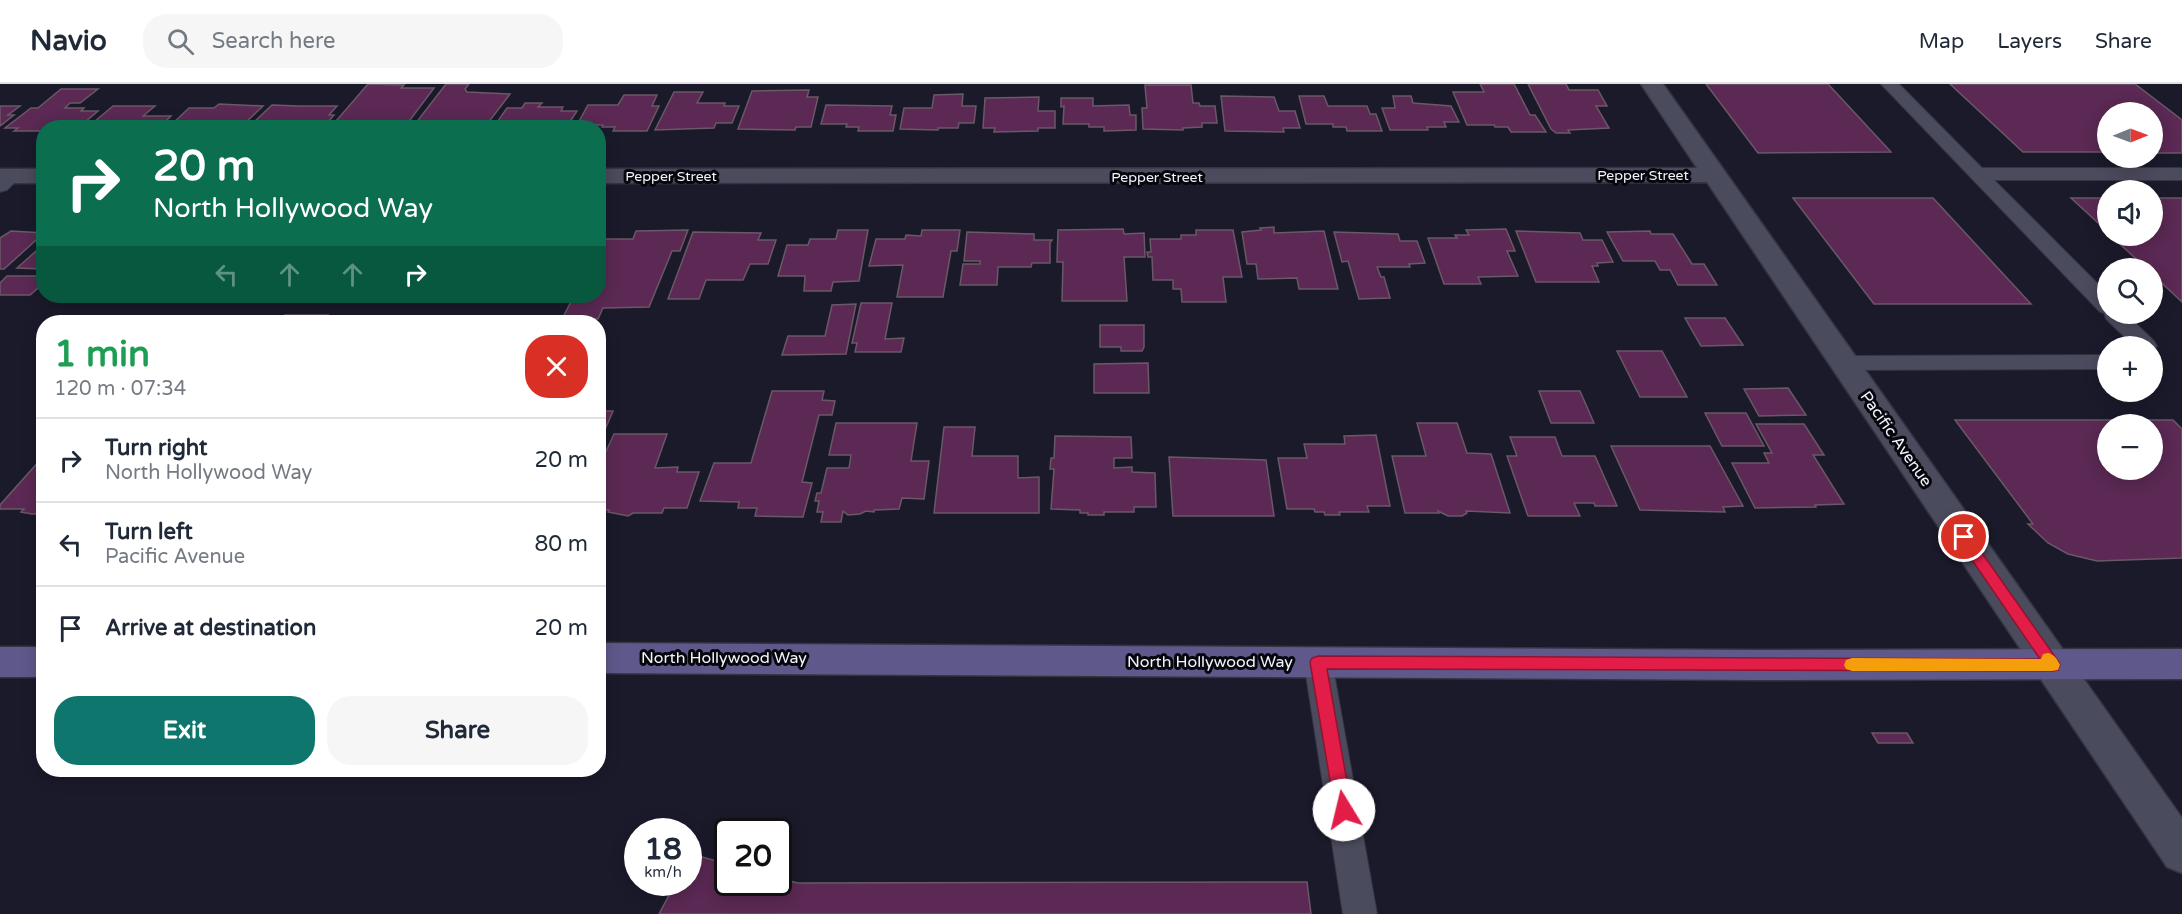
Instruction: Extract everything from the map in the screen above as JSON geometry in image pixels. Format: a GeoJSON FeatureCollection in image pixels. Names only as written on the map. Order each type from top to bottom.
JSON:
{"type":"FeatureCollection","features":[{"type":"Feature","properties":{"kind":"main road","name":"North Hollywood Way"},"geometry":{"type":"LineString","coordinates":[[606,658],[2182,664]]}},
{"type":"Feature","properties":{"kind":"main road"},"geometry":{"type":"LineString","coordinates":[[0,662],[36,662]]}},
{"type":"Feature","properties":{"kind":"street","name":"Pacific Avenue"},"geometry":{"type":"LineString","coordinates":[[1652,84],[2182,853]]}},
{"type":"Feature","properties":{"kind":"street","name":"Pepper Street"},"geometry":{"type":"LineString","coordinates":[[606,176],[1716,175]]}},
{"type":"Feature","properties":{"kind":"street"},"geometry":{"type":"LineString","coordinates":[[4,179],[36,177]]}},
{"type":"Feature","properties":{"kind":"lane"},"geometry":{"type":"LineString","coordinates":[[1889,84],[2097,296]]}},
{"type":"Feature","properties":{"kind":"lane"},"geometry":{"type":"LineString","coordinates":[[1977,174],[2182,174]]}},
{"type":"Feature","properties":{"kind":"lane"},"geometry":{"type":"LineString","coordinates":[[2124,324],[2136,336]]}},
{"type":"Feature","properties":{"kind":"lane"},"geometry":{"type":"LineString","coordinates":[[1843,363],[2097,362]]}},
{"type":"Feature","properties":{"kind":"lane"},"geometry":{"type":"LineString","coordinates":[[1318,662],[1360,914]]}},
{"type":"Feature","properties":{"kind":"building"},"geometry":{"type":"Polygon","coordinates":[[[368,84],[404,85],[401,88],[434,88],[410,120],[337,120],[368,84]]]}},
{"type":"Feature","properties":{"kind":"building"},"geometry":{"type":"Polygon","coordinates":[[[446,84],[469,84],[465,89],[467,92],[510,94],[490,120],[418,120],[446,84]]]}},
{"type":"Feature","properties":{"kind":"building"},"geometry":{"type":"Polygon","coordinates":[[[1480,84],[1514,84],[1530,115],[1535,115],[1546,132],[1511,132],[1508,127],[1467,125],[1453,92],[1484,92],[1480,84]]]}},
{"type":"Feature","properties":{"kind":"building"},"geometry":{"type":"Polygon","coordinates":[[[1528,84],[1566,84],[1569,90],[1598,90],[1607,106],[1596,106],[1609,128],[1568,130],[1570,133],[1556,133],[1551,129],[1528,84]]]}},
{"type":"Feature","properties":{"kind":"building"},"geometry":{"type":"Polygon","coordinates":[[[1706,84],[1828,84],[1891,152],[1758,153],[1706,84]]]}},
{"type":"Feature","properties":{"kind":"building"},"geometry":{"type":"Polygon","coordinates":[[[1950,84],[2135,84],[2158,102],[2097,102],[2097,152],[2023,152],[1950,84]]]}},
{"type":"Feature","properties":{"kind":"building"},"geometry":{"type":"Polygon","coordinates":[[[1145,85],[1191,85],[1193,103],[1199,103],[1200,106],[1215,106],[1217,123],[1202,123],[1202,127],[1183,128],[1183,130],[1143,129],[1142,108],[1147,108],[1145,85]]]}},
{"type":"Feature","properties":{"kind":"building"},"geometry":{"type":"Polygon","coordinates":[[[61,89],[98,89],[80,103],[70,103],[65,108],[98,111],[87,120],[36,120],[36,131],[14,131],[18,128],[5,128],[31,108],[38,108],[61,89]]]}},
{"type":"Feature","properties":{"kind":"building"},"geometry":{"type":"Polygon","coordinates":[[[809,90],[807,97],[818,97],[811,127],[796,127],[795,130],[738,129],[752,91],[809,90]]]}},
{"type":"Feature","properties":{"kind":"building"},"geometry":{"type":"Polygon","coordinates":[[[674,92],[703,92],[697,103],[725,103],[724,106],[739,106],[732,123],[716,123],[714,128],[655,130],[674,92]]]}},
{"type":"Feature","properties":{"kind":"building"},"geometry":{"type":"Polygon","coordinates":[[[963,94],[962,106],[976,106],[974,123],[959,123],[958,128],[938,128],[938,130],[900,129],[904,108],[932,108],[934,95],[963,94]]]}},
{"type":"Feature","properties":{"kind":"building"},"geometry":{"type":"Polygon","coordinates":[[[624,95],[657,95],[652,106],[659,106],[647,131],[613,131],[615,127],[606,127],[606,120],[580,120],[588,105],[618,105],[624,95]]]}},
{"type":"Feature","properties":{"kind":"building"},"geometry":{"type":"Polygon","coordinates":[[[1221,96],[1274,97],[1279,111],[1295,111],[1300,128],[1283,128],[1284,132],[1225,131],[1221,96]]]}},
{"type":"Feature","properties":{"kind":"building"},"geometry":{"type":"Polygon","coordinates":[[[1299,96],[1324,96],[1328,106],[1367,106],[1370,114],[1376,114],[1382,131],[1347,131],[1346,127],[1333,127],[1333,124],[1306,124],[1299,96]]]}},
{"type":"Feature","properties":{"kind":"building"},"geometry":{"type":"Polygon","coordinates":[[[1393,96],[1411,96],[1413,103],[1451,106],[1459,122],[1444,122],[1446,127],[1427,127],[1428,130],[1390,130],[1382,108],[1395,108],[1393,96]]]}},
{"type":"Feature","properties":{"kind":"building"},"geometry":{"type":"Polygon","coordinates":[[[1039,97],[1038,111],[1055,111],[1055,128],[1038,128],[1038,131],[994,132],[995,128],[983,128],[985,98],[1039,97]]]}},
{"type":"Feature","properties":{"kind":"building"},"geometry":{"type":"Polygon","coordinates":[[[1061,98],[1093,98],[1093,106],[1129,105],[1130,115],[1136,115],[1136,130],[1104,131],[1104,127],[1089,127],[1089,124],[1063,124],[1064,106],[1061,107],[1061,98]]]}},
{"type":"Feature","properties":{"kind":"building"},"geometry":{"type":"Polygon","coordinates":[[[525,103],[542,103],[538,107],[563,107],[561,111],[577,111],[571,120],[499,120],[507,108],[522,108],[525,103]]]}},
{"type":"Feature","properties":{"kind":"building"},"geometry":{"type":"Polygon","coordinates":[[[219,104],[263,106],[248,120],[176,120],[189,108],[214,108],[219,104]]]}},
{"type":"Feature","properties":{"kind":"building"},"geometry":{"type":"Polygon","coordinates":[[[272,105],[337,106],[329,115],[334,115],[330,120],[256,120],[272,105]]]}},
{"type":"Feature","properties":{"kind":"building"},"geometry":{"type":"Polygon","coordinates":[[[826,105],[892,106],[890,115],[896,115],[893,131],[858,131],[859,127],[846,127],[847,124],[821,124],[826,105]]]}},
{"type":"Feature","properties":{"kind":"building"},"geometry":{"type":"Polygon","coordinates":[[[2163,105],[2182,120],[2182,153],[2163,153],[2163,105]]]}},
{"type":"Feature","properties":{"kind":"building"},"geometry":{"type":"Polygon","coordinates":[[[0,106],[20,106],[8,115],[14,115],[0,126],[0,106]]]}},
{"type":"Feature","properties":{"kind":"building"},"geometry":{"type":"Polygon","coordinates":[[[113,106],[155,106],[143,116],[171,116],[167,120],[96,120],[113,106]]]}},
{"type":"Feature","properties":{"kind":"building"},"geometry":{"type":"Polygon","coordinates":[[[1793,198],[1933,198],[2031,304],[1874,304],[1793,198]]]}},
{"type":"Feature","properties":{"kind":"building"},"geometry":{"type":"Polygon","coordinates":[[[2071,198],[2097,198],[2097,222],[2071,198]]]}},
{"type":"Feature","properties":{"kind":"building"},"geometry":{"type":"Polygon","coordinates":[[[2163,198],[2182,198],[2182,302],[2163,284],[2163,258],[2135,258],[2122,246],[2163,246],[2163,198]]]}},
{"type":"Feature","properties":{"kind":"building"},"geometry":{"type":"Polygon","coordinates":[[[1274,227],[1274,233],[1324,231],[1338,289],[1299,289],[1297,278],[1258,279],[1256,264],[1247,264],[1242,232],[1274,227]]]}},
{"type":"Feature","properties":{"kind":"building"},"geometry":{"type":"Polygon","coordinates":[[[1123,229],[1124,234],[1144,233],[1145,257],[1124,257],[1127,301],[1062,301],[1063,262],[1057,262],[1058,230],[1123,229]]]}},
{"type":"Feature","properties":{"kind":"building"},"geometry":{"type":"Polygon","coordinates":[[[1506,229],[1515,251],[1507,251],[1518,276],[1478,277],[1481,284],[1444,284],[1428,238],[1457,238],[1455,235],[1469,235],[1466,230],[1506,229]]]}},
{"type":"Feature","properties":{"kind":"building"},"geometry":{"type":"Polygon","coordinates":[[[688,230],[680,251],[672,251],[649,307],[603,308],[600,315],[564,315],[570,303],[606,303],[606,239],[633,239],[636,231],[688,230]]]}},
{"type":"Feature","properties":{"kind":"building"},"geometry":{"type":"Polygon","coordinates":[[[838,230],[868,230],[859,281],[833,282],[831,291],[804,291],[805,276],[778,276],[787,245],[808,245],[810,239],[836,239],[838,230]]]}},
{"type":"Feature","properties":{"kind":"building"},"geometry":{"type":"Polygon","coordinates":[[[922,230],[960,230],[957,251],[951,251],[943,297],[897,297],[903,265],[869,266],[876,239],[905,239],[906,235],[921,236],[922,230]]]}},
{"type":"Feature","properties":{"kind":"building"},"geometry":{"type":"Polygon","coordinates":[[[1196,230],[1233,230],[1242,277],[1223,277],[1226,302],[1182,302],[1181,289],[1173,289],[1173,280],[1153,280],[1152,257],[1148,257],[1147,252],[1151,252],[1150,239],[1181,239],[1181,235],[1196,235],[1196,230]]]}},
{"type":"Feature","properties":{"kind":"building"},"geometry":{"type":"Polygon","coordinates":[[[11,231],[36,233],[36,240],[4,269],[0,269],[0,238],[11,231]]]}},
{"type":"Feature","properties":{"kind":"building"},"geometry":{"type":"Polygon","coordinates":[[[1516,231],[1580,233],[1583,240],[1602,240],[1613,262],[1597,263],[1598,266],[1592,266],[1599,282],[1536,282],[1516,231]]]}},
{"type":"Feature","properties":{"kind":"building"},"geometry":{"type":"Polygon","coordinates":[[[1650,231],[1651,234],[1673,234],[1692,264],[1704,264],[1717,285],[1678,285],[1670,270],[1660,270],[1655,261],[1623,261],[1607,232],[1650,231]]]}},
{"type":"Feature","properties":{"kind":"building"},"geometry":{"type":"Polygon","coordinates":[[[693,232],[761,233],[758,240],[776,240],[768,264],[750,264],[743,280],[706,280],[699,299],[668,299],[693,232]]]}},
{"type":"Feature","properties":{"kind":"building"},"geometry":{"type":"Polygon","coordinates":[[[967,232],[1034,234],[1034,240],[1052,240],[1050,263],[1032,263],[1031,267],[998,267],[997,285],[960,285],[963,264],[980,264],[980,261],[964,261],[967,232]]]}},
{"type":"Feature","properties":{"kind":"building"},"geometry":{"type":"Polygon","coordinates":[[[1334,232],[1398,234],[1400,241],[1417,241],[1425,263],[1409,264],[1410,267],[1377,267],[1381,277],[1384,277],[1390,298],[1359,299],[1348,261],[1342,262],[1334,232]]]}},
{"type":"Feature","properties":{"kind":"building"},"geometry":{"type":"Polygon","coordinates":[[[36,251],[36,269],[17,268],[36,251]]]}},
{"type":"Feature","properties":{"kind":"building"},"geometry":{"type":"Polygon","coordinates":[[[7,276],[36,276],[36,290],[30,295],[0,295],[0,283],[7,276]]]}},
{"type":"Feature","properties":{"kind":"building"},"geometry":{"type":"Polygon","coordinates":[[[861,303],[892,303],[885,339],[904,338],[901,352],[855,352],[857,343],[852,343],[861,303]]]}},
{"type":"Feature","properties":{"kind":"building"},"geometry":{"type":"Polygon","coordinates":[[[856,304],[846,354],[782,355],[788,336],[825,336],[832,305],[856,304]]]}},
{"type":"Feature","properties":{"kind":"building"},"geometry":{"type":"Polygon","coordinates":[[[1685,318],[1725,318],[1743,345],[1701,346],[1685,318]]]}},
{"type":"Feature","properties":{"kind":"building"},"geometry":{"type":"Polygon","coordinates":[[[1100,325],[1144,325],[1142,351],[1121,351],[1121,347],[1100,347],[1100,325]]]}},
{"type":"Feature","properties":{"kind":"building"},"geometry":{"type":"Polygon","coordinates":[[[1617,351],[1662,351],[1687,397],[1640,397],[1617,351]]]}},
{"type":"Feature","properties":{"kind":"building"},"geometry":{"type":"Polygon","coordinates":[[[1148,363],[1149,393],[1094,393],[1094,364],[1148,363]]]}},
{"type":"Feature","properties":{"kind":"building"},"geometry":{"type":"Polygon","coordinates":[[[1788,388],[1806,415],[1759,416],[1744,389],[1788,388]]]}},
{"type":"Feature","properties":{"kind":"building"},"geometry":{"type":"Polygon","coordinates":[[[772,391],[824,391],[822,400],[835,401],[832,415],[819,415],[802,482],[812,483],[803,517],[755,516],[757,508],[738,508],[739,502],[700,501],[714,463],[751,463],[772,391]]]}},
{"type":"Feature","properties":{"kind":"building"},"geometry":{"type":"Polygon","coordinates":[[[1539,391],[1580,391],[1594,423],[1551,423],[1539,391]]]}},
{"type":"Feature","properties":{"kind":"building"},"geometry":{"type":"Polygon","coordinates":[[[606,411],[613,411],[606,427],[606,411]]]}},
{"type":"Feature","properties":{"kind":"building"},"geometry":{"type":"Polygon","coordinates":[[[1705,413],[1746,413],[1764,446],[1722,446],[1705,413]]]}},
{"type":"Feature","properties":{"kind":"building"},"geometry":{"type":"Polygon","coordinates":[[[1955,420],[2097,420],[2097,480],[2163,480],[2163,420],[2173,420],[2182,429],[2182,558],[2097,561],[2068,554],[2048,543],[2028,524],[2033,524],[1955,420]]]}},
{"type":"Feature","properties":{"kind":"building"},"geometry":{"type":"Polygon","coordinates":[[[836,423],[917,423],[911,461],[929,461],[924,499],[902,498],[899,509],[874,510],[874,512],[866,511],[848,515],[843,511],[841,522],[821,522],[823,512],[817,512],[819,501],[815,501],[817,493],[821,493],[827,468],[849,468],[851,455],[829,455],[836,423]]]}},
{"type":"Feature","properties":{"kind":"building"},"geometry":{"type":"Polygon","coordinates":[[[1417,423],[1457,423],[1467,453],[1491,454],[1510,513],[1466,511],[1467,513],[1462,516],[1448,516],[1438,511],[1439,513],[1405,513],[1392,456],[1426,456],[1417,423]]]}},
{"type":"Feature","properties":{"kind":"building"},"geometry":{"type":"Polygon","coordinates":[[[1756,424],[1804,424],[1824,455],[1813,455],[1844,504],[1755,508],[1732,463],[1769,463],[1764,453],[1772,453],[1756,424]]]}},
{"type":"Feature","properties":{"kind":"building"},"geometry":{"type":"Polygon","coordinates":[[[944,427],[975,427],[972,456],[1018,456],[1018,478],[1039,477],[1039,513],[934,513],[944,427]]]}},
{"type":"Feature","properties":{"kind":"building"},"geometry":{"type":"Polygon","coordinates":[[[614,434],[667,434],[655,468],[678,467],[677,472],[699,472],[687,508],[664,508],[662,513],[633,513],[628,516],[608,512],[609,510],[606,510],[606,452],[614,434]]]}},
{"type":"Feature","properties":{"kind":"building"},"geometry":{"type":"Polygon","coordinates":[[[1376,435],[1390,506],[1367,506],[1369,512],[1339,512],[1340,515],[1325,515],[1324,512],[1315,512],[1314,509],[1287,509],[1278,458],[1307,458],[1304,444],[1345,444],[1344,436],[1376,435]]]}},
{"type":"Feature","properties":{"kind":"building"},"geometry":{"type":"Polygon","coordinates":[[[1055,436],[1131,437],[1132,458],[1114,458],[1114,468],[1132,467],[1132,472],[1155,473],[1156,507],[1134,507],[1134,512],[1104,512],[1104,515],[1088,515],[1088,513],[1080,513],[1080,510],[1051,509],[1054,469],[1050,469],[1051,458],[1054,458],[1055,436]]]}},
{"type":"Feature","properties":{"kind":"building"},"geometry":{"type":"Polygon","coordinates":[[[1510,437],[1555,437],[1562,456],[1595,456],[1617,506],[1574,503],[1580,516],[1528,516],[1507,456],[1517,456],[1510,437]]]}},
{"type":"Feature","properties":{"kind":"building"},"geometry":{"type":"Polygon","coordinates":[[[1611,446],[1710,446],[1743,506],[1723,507],[1725,512],[1640,510],[1611,446]]]}},
{"type":"Feature","properties":{"kind":"building"},"geometry":{"type":"Polygon","coordinates":[[[1169,457],[1266,460],[1274,516],[1173,516],[1169,457]]]}},
{"type":"Feature","properties":{"kind":"building"},"geometry":{"type":"Polygon","coordinates":[[[36,465],[36,514],[21,512],[24,509],[0,509],[0,505],[36,465]]]}},
{"type":"Feature","properties":{"kind":"building"},"geometry":{"type":"Polygon","coordinates":[[[1872,733],[1907,733],[1913,743],[1878,743],[1872,733]]]}},
{"type":"Feature","properties":{"kind":"building"},"geometry":{"type":"Polygon","coordinates":[[[702,857],[714,860],[714,896],[792,896],[792,882],[1307,882],[1311,914],[659,914],[669,896],[702,896],[702,857]]]}},
{"type":"Feature","properties":{"kind":"slow traffic"},"geometry":{"type":"LineString","coordinates":[[1852,665],[2052,665],[2048,659]]}},
{"type":"Feature","properties":{"kind":"route"},"geometry":{"type":"LineString","coordinates":[[1344,810],[1318,662],[2052,665],[1964,537]]}}]}
